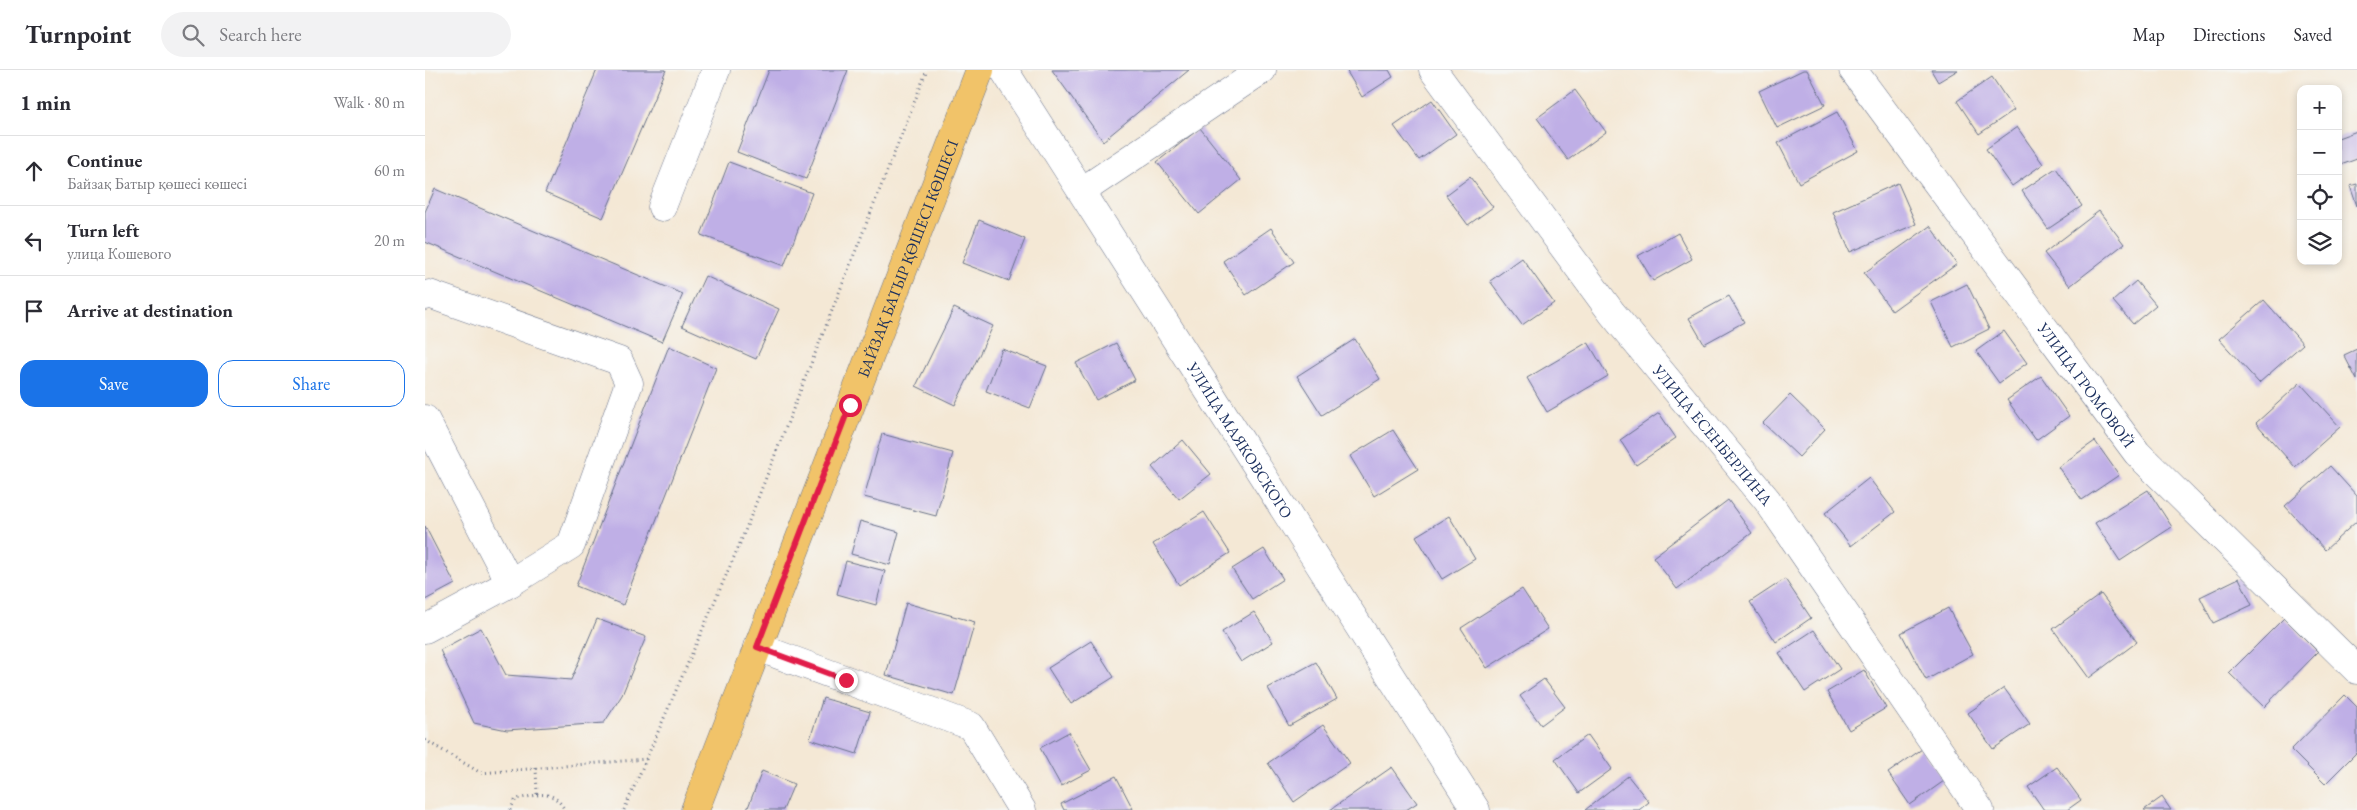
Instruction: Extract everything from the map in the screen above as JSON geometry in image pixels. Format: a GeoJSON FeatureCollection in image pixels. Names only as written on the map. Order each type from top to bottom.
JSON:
{"type":"FeatureCollection","features":[{"type":"Feature","properties":{"kind":"main road","name":"БАЙЗАҚ БАТЫР ҚӨШЕСІ КӨШЕСІ"},"geometry":{"type":"LineString","coordinates":[[695,810],[980,70]]}},
{"type":"Feature","properties":{"kind":"street"},"geometry":{"type":"LineString","coordinates":[[662,207],[716,70]]}},
{"type":"Feature","properties":{"kind":"street","name":"УЛИЦА МАЯКОВСКОГО"},"geometry":{"type":"LineString","coordinates":[[1004,70],[1476,810]]}},
{"type":"Feature","properties":{"kind":"street"},"geometry":{"type":"LineString","coordinates":[[1082,191],[1262,70]]}},
{"type":"Feature","properties":{"kind":"street","name":"УЛИЦА ЕСЕНБЕРЛИНА"},"geometry":{"type":"LineString","coordinates":[[1433,70],[1612,313],[1767,500],[1980,810]]}},
{"type":"Feature","properties":{"kind":"street","name":"УЛИЦА ГРОМОВОЙ"},"geometry":{"type":"LineString","coordinates":[[1853,70],[2137,452],[2357,670]]}},
{"type":"Feature","properties":{"kind":"street"},"geometry":{"type":"LineString","coordinates":[[425,296],[429,294],[619,361],[629,383],[571,545],[510,583],[425,629]]}},
{"type":"Feature","properties":{"kind":"street"},"geometry":{"type":"LineString","coordinates":[[425,419],[510,583]]}},
{"type":"Feature","properties":{"kind":"street"},"geometry":{"type":"LineString","coordinates":[[757,647],[971,726],[1022,810]]}},
{"type":"Feature","properties":{"kind":"path"},"geometry":{"type":"LineString","coordinates":[[624,810],[741,541],[927,70]]}},
{"type":"Feature","properties":{"kind":"path"},"geometry":{"type":"LineString","coordinates":[[425,740],[481,773],[646,759]]}},
{"type":"Feature","properties":{"kind":"path"},"geometry":{"type":"LineString","coordinates":[[536,767],[537,795]]}},
{"type":"Feature","properties":{"kind":"path"},"geometry":{"type":"LineString","coordinates":[[511,810],[516,799],[545,794],[557,798],[565,810]]}},
{"type":"Feature","properties":{"kind":"building"},"geometry":{"type":"Polygon","coordinates":[[[597,70],[666,70],[603,218],[545,193],[597,70]]]}},
{"type":"Feature","properties":{"kind":"building"},"geometry":{"type":"Polygon","coordinates":[[[769,70],[848,70],[806,179],[737,152],[769,70]]]}},
{"type":"Feature","properties":{"kind":"building"},"geometry":{"type":"Polygon","coordinates":[[[1052,70],[1189,70],[1103,141],[1052,70]]]}},
{"type":"Feature","properties":{"kind":"building"},"geometry":{"type":"Polygon","coordinates":[[[1346,70],[1389,70],[1393,77],[1362,97],[1346,70]]]}},
{"type":"Feature","properties":{"kind":"building"},"geometry":{"type":"Polygon","coordinates":[[[1803,70],[1807,70],[1825,105],[1777,128],[1759,91],[1803,70]]]}},
{"type":"Feature","properties":{"kind":"building"},"geometry":{"type":"Polygon","coordinates":[[[1931,70],[1958,70],[1938,82],[1931,70]]]}},
{"type":"Feature","properties":{"kind":"building"},"geometry":{"type":"Polygon","coordinates":[[[1992,77],[2014,110],[1979,134],[1957,101],[1992,77]]]}},
{"type":"Feature","properties":{"kind":"building"},"geometry":{"type":"Polygon","coordinates":[[[1575,90],[1606,132],[1568,160],[1537,118],[1575,90]]]}},
{"type":"Feature","properties":{"kind":"building"},"geometry":{"type":"Polygon","coordinates":[[[1432,100],[1456,134],[1419,160],[1394,126],[1432,100]]]}},
{"type":"Feature","properties":{"kind":"building"},"geometry":{"type":"Polygon","coordinates":[[[1837,112],[1858,151],[1799,183],[1778,143],[1837,112]]]}},
{"type":"Feature","properties":{"kind":"building"},"geometry":{"type":"Polygon","coordinates":[[[2017,127],[2043,164],[2012,186],[1986,149],[2017,127]]]}},
{"type":"Feature","properties":{"kind":"building"},"geometry":{"type":"Polygon","coordinates":[[[1200,128],[1241,180],[1199,214],[1157,162],[1200,128]]]}},
{"type":"Feature","properties":{"kind":"building"},"geometry":{"type":"Polygon","coordinates":[[[2357,131],[2357,159],[2342,165],[2342,137],[2357,131]]]}},
{"type":"Feature","properties":{"kind":"building"},"geometry":{"type":"Polygon","coordinates":[[[729,162],[812,193],[784,266],[701,235],[729,162]]]}},
{"type":"Feature","properties":{"kind":"building"},"geometry":{"type":"Polygon","coordinates":[[[2056,168],[2082,206],[2048,229],[2022,191],[2056,168]]]}},
{"type":"Feature","properties":{"kind":"building"},"geometry":{"type":"Polygon","coordinates":[[[1470,177],[1493,207],[1468,225],[1446,195],[1470,177]]]}},
{"type":"Feature","properties":{"kind":"building"},"geometry":{"type":"Polygon","coordinates":[[[1898,183],[1916,224],[1850,252],[1833,212],[1898,183]]]}},
{"type":"Feature","properties":{"kind":"building"},"geometry":{"type":"Polygon","coordinates":[[[2357,184],[2357,206],[2350,186],[2357,184]]]}},
{"type":"Feature","properties":{"kind":"building"},"geometry":{"type":"Polygon","coordinates":[[[435,189],[683,294],[662,342],[425,242],[425,212],[435,189]]]}},
{"type":"Feature","properties":{"kind":"building"},"geometry":{"type":"Polygon","coordinates":[[[2099,211],[2124,244],[2070,286],[2044,253],[2099,211]]]}},
{"type":"Feature","properties":{"kind":"building"},"geometry":{"type":"Polygon","coordinates":[[[979,220],[1025,239],[1009,281],[962,263],[979,220]]]}},
{"type":"Feature","properties":{"kind":"building"},"geometry":{"type":"Polygon","coordinates":[[[1930,226],[1957,264],[1892,311],[1864,273],[1930,226]]]}},
{"type":"Feature","properties":{"kind":"building"},"geometry":{"type":"Polygon","coordinates":[[[1271,228],[1294,262],[1246,295],[1223,261],[1271,228]]]}},
{"type":"Feature","properties":{"kind":"building"},"geometry":{"type":"Polygon","coordinates":[[[1678,233],[1692,259],[1653,281],[1638,256],[1678,233]]]}},
{"type":"Feature","properties":{"kind":"building"},"geometry":{"type":"Polygon","coordinates":[[[1522,258],[1554,303],[1522,325],[1490,281],[1522,258]]]}},
{"type":"Feature","properties":{"kind":"building"},"geometry":{"type":"Polygon","coordinates":[[[705,276],[779,309],[756,359],[682,326],[705,276]]]}},
{"type":"Feature","properties":{"kind":"building"},"geometry":{"type":"Polygon","coordinates":[[[2136,281],[2156,305],[2133,324],[2113,301],[2136,281]]]}},
{"type":"Feature","properties":{"kind":"building"},"geometry":{"type":"Polygon","coordinates":[[[1967,284],[1989,329],[1953,347],[1931,302],[1967,284]]]}},
{"type":"Feature","properties":{"kind":"building"},"geometry":{"type":"Polygon","coordinates":[[[1729,296],[1744,322],[1704,344],[1689,318],[1729,296]]]}},
{"type":"Feature","properties":{"kind":"building"},"geometry":{"type":"Polygon","coordinates":[[[2264,300],[2303,344],[2259,383],[2219,339],[2264,300]]]}},
{"type":"Feature","properties":{"kind":"building"},"geometry":{"type":"Polygon","coordinates":[[[954,308],[993,326],[955,405],[916,386],[954,308]]]}},
{"type":"Feature","properties":{"kind":"building"},"geometry":{"type":"Polygon","coordinates":[[[2004,331],[2027,363],[1999,383],[1976,351],[2004,331]]]}},
{"type":"Feature","properties":{"kind":"building"},"geometry":{"type":"Polygon","coordinates":[[[1355,339],[1380,379],[1322,415],[1297,376],[1355,339]]]}},
{"type":"Feature","properties":{"kind":"building"},"geometry":{"type":"Polygon","coordinates":[[[1588,342],[1608,376],[1547,412],[1527,378],[1588,342]]]}},
{"type":"Feature","properties":{"kind":"building"},"geometry":{"type":"Polygon","coordinates":[[[1116,343],[1135,380],[1096,400],[1076,363],[1116,343]]]}},
{"type":"Feature","properties":{"kind":"building"},"geometry":{"type":"Polygon","coordinates":[[[669,346],[716,368],[623,605],[576,586],[669,346]]]}},
{"type":"Feature","properties":{"kind":"building"},"geometry":{"type":"Polygon","coordinates":[[[1002,349],[1047,366],[1030,408],[986,391],[1002,349]]]}},
{"type":"Feature","properties":{"kind":"building"},"geometry":{"type":"Polygon","coordinates":[[[2357,349],[2357,380],[2344,355],[2357,349]]]}},
{"type":"Feature","properties":{"kind":"building"},"geometry":{"type":"Polygon","coordinates":[[[2041,376],[2069,416],[2036,440],[2007,400],[2041,376]]]}},
{"type":"Feature","properties":{"kind":"building"},"geometry":{"type":"Polygon","coordinates":[[[2300,383],[2340,427],[2295,467],[2256,423],[2300,383]]]}},
{"type":"Feature","properties":{"kind":"building"},"geometry":{"type":"Polygon","coordinates":[[[1790,395],[1825,429],[1799,457],[1763,423],[1790,395]]]}},
{"type":"Feature","properties":{"kind":"building"},"geometry":{"type":"Polygon","coordinates":[[[1659,413],[1676,438],[1636,465],[1620,440],[1659,413]]]}},
{"type":"Feature","properties":{"kind":"building"},"geometry":{"type":"Polygon","coordinates":[[[1393,430],[1418,469],[1374,496],[1350,456],[1393,430]]]}},
{"type":"Feature","properties":{"kind":"building"},"geometry":{"type":"Polygon","coordinates":[[[882,434],[953,453],[936,516],[864,497],[882,434]]]}},
{"type":"Feature","properties":{"kind":"building"},"geometry":{"type":"Polygon","coordinates":[[[1183,440],[1211,474],[1179,499],[1152,467],[1183,440]]]}},
{"type":"Feature","properties":{"kind":"building"},"geometry":{"type":"Polygon","coordinates":[[[2095,441],[2119,475],[2082,500],[2058,467],[2095,441]]]}},
{"type":"Feature","properties":{"kind":"building"},"geometry":{"type":"Polygon","coordinates":[[[2330,466],[2357,496],[2357,521],[2325,550],[2285,506],[2330,466]]]}},
{"type":"Feature","properties":{"kind":"building"},"geometry":{"type":"Polygon","coordinates":[[[1869,478],[1895,512],[1851,546],[1825,513],[1869,478]]]}},
{"type":"Feature","properties":{"kind":"building"},"geometry":{"type":"Polygon","coordinates":[[[2148,490],[2172,527],[2120,561],[2095,523],[2148,490]]]}},
{"type":"Feature","properties":{"kind":"building"},"geometry":{"type":"Polygon","coordinates":[[[1728,500],[1752,533],[1677,589],[1653,557],[1728,500]]]}},
{"type":"Feature","properties":{"kind":"building"},"geometry":{"type":"Polygon","coordinates":[[[1204,512],[1230,553],[1179,585],[1153,544],[1204,512]]]}},
{"type":"Feature","properties":{"kind":"building"},"geometry":{"type":"Polygon","coordinates":[[[1449,516],[1475,559],[1442,579],[1416,536],[1449,516]]]}},
{"type":"Feature","properties":{"kind":"building"},"geometry":{"type":"Polygon","coordinates":[[[860,521],[899,532],[890,565],[851,554],[860,521]]]}},
{"type":"Feature","properties":{"kind":"building"},"geometry":{"type":"Polygon","coordinates":[[[425,526],[455,584],[425,600],[425,526]]]}},
{"type":"Feature","properties":{"kind":"building"},"geometry":{"type":"Polygon","coordinates":[[[1264,549],[1283,579],[1252,599],[1232,569],[1264,549]]]}},
{"type":"Feature","properties":{"kind":"building"},"geometry":{"type":"Polygon","coordinates":[[[846,561],[885,571],[876,605],[837,594],[846,561]]]}},
{"type":"Feature","properties":{"kind":"building"},"geometry":{"type":"Polygon","coordinates":[[[2239,578],[2252,605],[2213,623],[2200,597],[2239,578]]]}},
{"type":"Feature","properties":{"kind":"building"},"geometry":{"type":"Polygon","coordinates":[[[1785,579],[1811,618],[1776,642],[1750,602],[1785,579]]]}},
{"type":"Feature","properties":{"kind":"building"},"geometry":{"type":"Polygon","coordinates":[[[1522,589],[1548,629],[1487,668],[1461,628],[1522,589]]]}},
{"type":"Feature","properties":{"kind":"building"},"geometry":{"type":"Polygon","coordinates":[[[2101,594],[2137,642],[2089,678],[2053,629],[2101,594]]]}},
{"type":"Feature","properties":{"kind":"building"},"geometry":{"type":"Polygon","coordinates":[[[906,603],[975,622],[954,695],[886,675],[906,603]]]}},
{"type":"Feature","properties":{"kind":"building"},"geometry":{"type":"Polygon","coordinates":[[[1948,608],[1973,654],[1926,680],[1901,633],[1948,608]]]}},
{"type":"Feature","properties":{"kind":"building"},"geometry":{"type":"Polygon","coordinates":[[[1254,612],[1273,642],[1241,662],[1222,632],[1254,612]]]}},
{"type":"Feature","properties":{"kind":"building"},"geometry":{"type":"Polygon","coordinates":[[[2284,618],[2318,652],[2264,707],[2229,673],[2284,618]]]}},
{"type":"Feature","properties":{"kind":"building"},"geometry":{"type":"Polygon","coordinates":[[[597,619],[646,637],[622,695],[604,723],[507,730],[474,723],[440,650],[481,628],[506,675],[571,680],[597,619]]]}},
{"type":"Feature","properties":{"kind":"building"},"geometry":{"type":"Polygon","coordinates":[[[1814,630],[1840,669],[1805,692],[1779,653],[1814,630]]]}},
{"type":"Feature","properties":{"kind":"building"},"geometry":{"type":"Polygon","coordinates":[[[1091,641],[1114,677],[1071,704],[1048,668],[1091,641]]]}},
{"type":"Feature","properties":{"kind":"building"},"geometry":{"type":"Polygon","coordinates":[[[1316,662],[1337,699],[1289,726],[1268,688],[1316,662]]]}},
{"type":"Feature","properties":{"kind":"building"},"geometry":{"type":"Polygon","coordinates":[[[1864,670],[1886,708],[1849,730],[1827,692],[1864,670]]]}},
{"type":"Feature","properties":{"kind":"building"},"geometry":{"type":"Polygon","coordinates":[[[1544,679],[1565,707],[1541,725],[1520,696],[1544,679]]]}},
{"type":"Feature","properties":{"kind":"building"},"geometry":{"type":"Polygon","coordinates":[[[2004,688],[2030,724],[1993,749],[1968,713],[2004,688]]]}},
{"type":"Feature","properties":{"kind":"building"},"geometry":{"type":"Polygon","coordinates":[[[2345,695],[2357,707],[2357,752],[2325,784],[2291,750],[2345,695]]]}},
{"type":"Feature","properties":{"kind":"building"},"geometry":{"type":"Polygon","coordinates":[[[823,698],[870,712],[857,754],[810,739],[823,698]]]}},
{"type":"Feature","properties":{"kind":"building"},"geometry":{"type":"Polygon","coordinates":[[[1323,725],[1350,763],[1294,802],[1268,763],[1323,725]]]}},
{"type":"Feature","properties":{"kind":"building"},"geometry":{"type":"Polygon","coordinates":[[[1069,732],[1091,770],[1061,786],[1040,748],[1069,732]]]}},
{"type":"Feature","properties":{"kind":"building"},"geometry":{"type":"Polygon","coordinates":[[[1588,735],[1612,769],[1579,793],[1555,759],[1588,735]]]}},
{"type":"Feature","properties":{"kind":"building"},"geometry":{"type":"Polygon","coordinates":[[[1922,749],[1944,781],[1910,805],[1888,773],[1922,749]]]}},
{"type":"Feature","properties":{"kind":"building"},"geometry":{"type":"Polygon","coordinates":[[[1392,767],[1417,803],[1406,810],[1330,810],[1392,767]]]}},
{"type":"Feature","properties":{"kind":"building"},"geometry":{"type":"Polygon","coordinates":[[[2057,767],[2081,800],[2067,810],[2044,810],[2028,787],[2057,767]]]}},
{"type":"Feature","properties":{"kind":"building"},"geometry":{"type":"Polygon","coordinates":[[[762,771],[794,784],[783,810],[747,810],[762,771]]]}},
{"type":"Feature","properties":{"kind":"building"},"geometry":{"type":"Polygon","coordinates":[[[1116,776],[1133,809],[1064,810],[1061,804],[1116,776]]]}},
{"type":"Feature","properties":{"kind":"building"},"geometry":{"type":"Polygon","coordinates":[[[1628,776],[1649,802],[1639,810],[1585,810],[1628,776]]]}},
{"type":"Feature","properties":{"kind":"building"},"geometry":{"type":"Polygon","coordinates":[[[2162,797],[2171,810],[2144,810],[2162,797]]]}},
{"type":"Feature","properties":{"kind":"route"},"geometry":{"type":"LineString","coordinates":[[846,680],[757,647],[850,405]]}}]}
